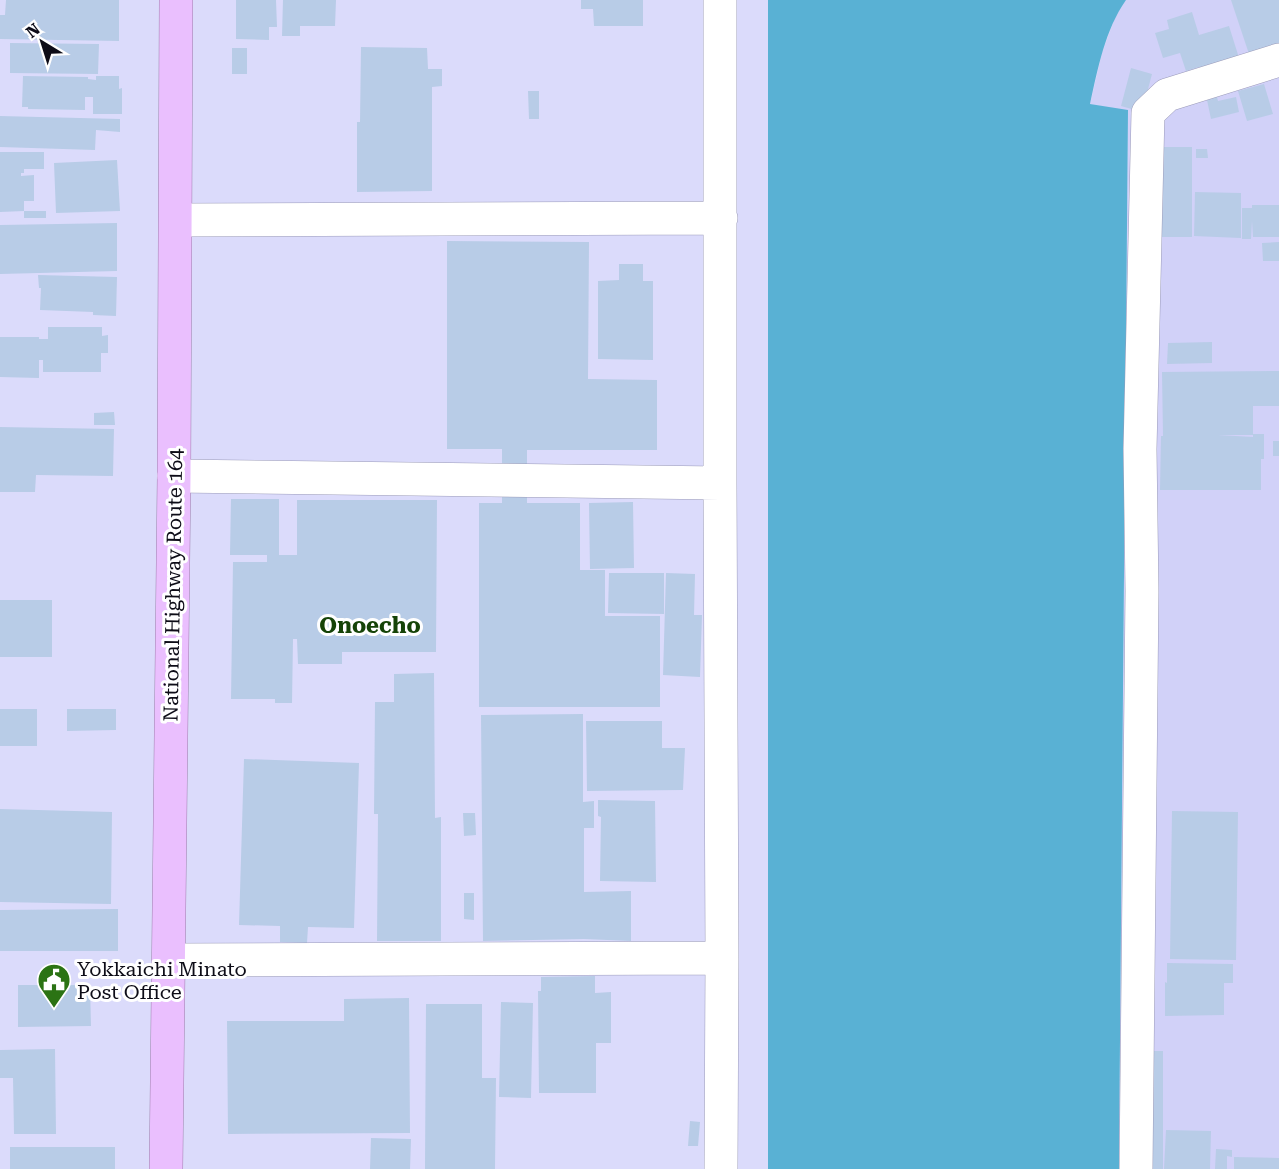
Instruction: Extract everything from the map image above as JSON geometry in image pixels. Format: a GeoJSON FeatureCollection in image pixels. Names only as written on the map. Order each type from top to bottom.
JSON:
{"type":"FeatureCollection","features":[{"type":"Feature","properties":{"kind":"highway","name":"National Highway Route 164"},"geometry":{"type":"LineString","coordinates":[[166,1169],[174,476],[176,0]]}},
{"type":"Feature","properties":{"kind":"street"},"geometry":{"type":"LineString","coordinates":[[720,0],[721,1169]]}},
{"type":"Feature","properties":{"kind":"street"},"geometry":{"type":"LineString","coordinates":[[1136,1169],[1142,591],[1140,449],[1148,113],[1167,95],[1279,60]]}},
{"type":"Feature","properties":{"kind":"street"},"geometry":{"type":"LineString","coordinates":[[176,220],[721,218]]}},
{"type":"Feature","properties":{"kind":"street"},"geometry":{"type":"LineString","coordinates":[[174,476],[720,483]]}},
{"type":"Feature","properties":{"kind":"street"},"geometry":{"type":"LineString","coordinates":[[169,960],[722,958]]}},
{"type":"Feature","properties":{"kind":"shaded area"},"geometry":{"type":"Polygon","coordinates":[[[768,0],[1126,0],[1107,37],[1090,104],[1128,110],[1119,1156],[1121,1169],[768,1169],[768,0]]]}},
{"type":"Feature","properties":{"kind":"shaded area"},"geometry":{"type":"Polygon","coordinates":[[[1126,0],[1279,0],[1279,1169],[1121,1169],[1119,1156],[1128,111],[1090,104],[1102,53],[1117,12],[1126,0]]]}},
{"type":"Feature","properties":{"kind":"building"},"geometry":{"type":"Polygon","coordinates":[[[6,0],[119,0],[119,41],[0,39],[0,15],[5,15],[6,0]]]}},
{"type":"Feature","properties":{"kind":"building"},"geometry":{"type":"Polygon","coordinates":[[[236,0],[276,0],[277,27],[269,27],[269,40],[236,39],[236,0]]]}},
{"type":"Feature","properties":{"kind":"building"},"geometry":{"type":"Polygon","coordinates":[[[283,0],[336,0],[335,26],[300,26],[300,36],[282,36],[283,0]]]}},
{"type":"Feature","properties":{"kind":"building"},"geometry":{"type":"Polygon","coordinates":[[[581,0],[643,0],[643,26],[594,26],[593,9],[581,9],[581,0]]]}},
{"type":"Feature","properties":{"kind":"building"},"geometry":{"type":"Polygon","coordinates":[[[1231,0],[1279,0],[1279,44],[1249,54],[1231,0]]]}},
{"type":"Feature","properties":{"kind":"building"},"geometry":{"type":"Polygon","coordinates":[[[1192,12],[1199,35],[1229,26],[1240,61],[1201,72],[1199,67],[1186,71],[1180,53],[1163,58],[1155,33],[1169,29],[1167,20],[1192,12]]]}},
{"type":"Feature","properties":{"kind":"building"},"geometry":{"type":"Polygon","coordinates":[[[10,43],[99,44],[98,74],[10,73],[10,43]]]}},
{"type":"Feature","properties":{"kind":"building"},"geometry":{"type":"Polygon","coordinates":[[[361,47],[427,48],[428,69],[442,69],[442,86],[432,87],[432,191],[357,192],[357,122],[360,122],[361,47]]]}},
{"type":"Feature","properties":{"kind":"building"},"geometry":{"type":"Polygon","coordinates":[[[232,48],[247,48],[247,74],[232,74],[232,48]]]}},
{"type":"Feature","properties":{"kind":"building"},"geometry":{"type":"Polygon","coordinates":[[[1131,68],[1152,74],[1142,112],[1121,106],[1131,68]]]}},
{"type":"Feature","properties":{"kind":"building"},"geometry":{"type":"Polygon","coordinates":[[[23,76],[88,77],[88,79],[96,80],[96,76],[119,76],[119,89],[122,88],[122,114],[93,114],[93,97],[85,97],[85,110],[22,107],[23,76]]]}},
{"type":"Feature","properties":{"kind":"building"},"geometry":{"type":"Polygon","coordinates":[[[1264,84],[1273,114],[1247,121],[1238,91],[1264,84]]]}},
{"type":"Feature","properties":{"kind":"building"},"geometry":{"type":"Polygon","coordinates":[[[528,91],[539,91],[539,119],[529,119],[528,91]]]}},
{"type":"Feature","properties":{"kind":"building"},"geometry":{"type":"Polygon","coordinates":[[[1217,97],[1218,101],[1236,97],[1239,112],[1211,119],[1207,100],[1217,97]]]}},
{"type":"Feature","properties":{"kind":"building"},"geometry":{"type":"Polygon","coordinates":[[[0,116],[120,119],[120,132],[96,130],[95,150],[0,147],[0,116]]]}},
{"type":"Feature","properties":{"kind":"building"},"geometry":{"type":"Polygon","coordinates":[[[1160,147],[1192,147],[1192,237],[1161,237],[1160,147]]]}},
{"type":"Feature","properties":{"kind":"building"},"geometry":{"type":"Polygon","coordinates":[[[1196,149],[1207,149],[1208,158],[1196,158],[1196,149]]]}},
{"type":"Feature","properties":{"kind":"building"},"geometry":{"type":"Polygon","coordinates":[[[0,152],[44,152],[44,169],[24,169],[24,173],[21,173],[21,176],[34,175],[34,201],[24,201],[24,211],[0,212],[0,152]]]}},
{"type":"Feature","properties":{"kind":"building"},"geometry":{"type":"Polygon","coordinates":[[[117,160],[120,211],[56,213],[54,163],[117,160]]]}},
{"type":"Feature","properties":{"kind":"building"},"geometry":{"type":"Polygon","coordinates":[[[1195,192],[1241,193],[1241,238],[1194,236],[1195,192]]]}},
{"type":"Feature","properties":{"kind":"building"},"geometry":{"type":"Polygon","coordinates":[[[1252,205],[1279,205],[1279,237],[1253,237],[1252,221],[1251,239],[1242,239],[1242,208],[1252,208],[1252,205]]]}},
{"type":"Feature","properties":{"kind":"building"},"geometry":{"type":"Polygon","coordinates":[[[24,211],[46,211],[46,218],[24,218],[24,211]]]}},
{"type":"Feature","properties":{"kind":"building"},"geometry":{"type":"Polygon","coordinates":[[[117,223],[117,271],[0,274],[0,225],[117,223]]]}},
{"type":"Feature","properties":{"kind":"building"},"geometry":{"type":"Polygon","coordinates":[[[447,241],[589,242],[588,379],[657,380],[657,450],[527,450],[527,503],[580,503],[580,570],[605,570],[605,616],[660,616],[660,707],[479,707],[479,503],[502,503],[502,449],[447,449],[447,241]]]}},
{"type":"Feature","properties":{"kind":"building"},"geometry":{"type":"Polygon","coordinates":[[[1279,242],[1279,261],[1263,261],[1262,243],[1279,242]]]}},
{"type":"Feature","properties":{"kind":"building"},"geometry":{"type":"Polygon","coordinates":[[[619,264],[643,264],[643,281],[653,281],[653,360],[598,359],[598,281],[619,280],[619,264]]]}},
{"type":"Feature","properties":{"kind":"building"},"geometry":{"type":"Polygon","coordinates":[[[38,275],[117,277],[116,316],[93,315],[93,312],[40,310],[41,288],[39,288],[38,275]]]}},
{"type":"Feature","properties":{"kind":"building"},"geometry":{"type":"Polygon","coordinates":[[[48,327],[102,327],[102,336],[108,335],[108,353],[101,353],[101,372],[43,372],[43,360],[39,360],[39,378],[0,377],[0,337],[48,339],[48,327]]]}},
{"type":"Feature","properties":{"kind":"building"},"geometry":{"type":"Polygon","coordinates":[[[1212,342],[1212,363],[1167,364],[1168,343],[1212,342]]]}},
{"type":"Feature","properties":{"kind":"building"},"geometry":{"type":"Polygon","coordinates":[[[1279,371],[1279,406],[1253,406],[1253,434],[1264,434],[1261,490],[1160,490],[1161,436],[1163,436],[1162,372],[1279,371]],[[1218,435],[1253,437],[1253,435],[1218,435]]]}},
{"type":"Feature","properties":{"kind":"building"},"geometry":{"type":"Polygon","coordinates":[[[114,412],[115,425],[94,425],[94,413],[114,412]]]}},
{"type":"Feature","properties":{"kind":"building"},"geometry":{"type":"Polygon","coordinates":[[[0,427],[114,429],[113,476],[36,475],[35,492],[0,492],[0,427]]]}},
{"type":"Feature","properties":{"kind":"building"},"geometry":{"type":"Polygon","coordinates":[[[1273,441],[1279,441],[1279,456],[1273,456],[1273,441]]]}},
{"type":"Feature","properties":{"kind":"building"},"geometry":{"type":"Polygon","coordinates":[[[231,499],[279,499],[279,555],[297,555],[297,500],[437,500],[436,652],[342,652],[342,664],[298,664],[297,639],[293,639],[292,703],[275,703],[275,699],[231,699],[233,562],[267,562],[267,555],[230,555],[231,499]]]}},
{"type":"Feature","properties":{"kind":"building"},"geometry":{"type":"Polygon","coordinates":[[[633,502],[634,568],[590,569],[589,503],[633,502]]]}},
{"type":"Feature","properties":{"kind":"building"},"geometry":{"type":"Polygon","coordinates":[[[609,573],[664,573],[664,614],[608,613],[609,573]]]}},
{"type":"Feature","properties":{"kind":"building"},"geometry":{"type":"Polygon","coordinates":[[[666,573],[695,574],[694,615],[702,615],[700,677],[663,675],[666,573]]]}},
{"type":"Feature","properties":{"kind":"building"},"geometry":{"type":"Polygon","coordinates":[[[0,600],[52,600],[52,657],[0,657],[0,600]]]}},
{"type":"Feature","properties":{"kind":"building"},"geometry":{"type":"Polygon","coordinates":[[[434,673],[435,818],[441,817],[441,941],[377,941],[378,814],[374,814],[375,702],[394,702],[394,674],[434,673]]]}},
{"type":"Feature","properties":{"kind":"building"},"geometry":{"type":"Polygon","coordinates":[[[0,709],[37,709],[37,746],[0,746],[0,709]]]}},
{"type":"Feature","properties":{"kind":"building"},"geometry":{"type":"Polygon","coordinates":[[[67,709],[116,709],[116,730],[67,731],[67,709]]]}},
{"type":"Feature","properties":{"kind":"building"},"geometry":{"type":"Polygon","coordinates":[[[583,714],[583,802],[594,801],[594,828],[584,828],[584,892],[631,891],[631,941],[584,939],[483,941],[481,715],[583,714]]]}},
{"type":"Feature","properties":{"kind":"building"},"geometry":{"type":"Polygon","coordinates":[[[586,721],[662,721],[662,748],[685,748],[683,790],[587,791],[586,721]]]}},
{"type":"Feature","properties":{"kind":"building"},"geometry":{"type":"Polygon","coordinates":[[[244,759],[359,763],[354,928],[308,927],[307,943],[280,942],[280,926],[239,925],[244,759]]]}},
{"type":"Feature","properties":{"kind":"building"},"geometry":{"type":"Polygon","coordinates":[[[598,800],[655,801],[656,882],[600,881],[601,817],[598,816],[598,800]]]}},
{"type":"Feature","properties":{"kind":"building"},"geometry":{"type":"Polygon","coordinates":[[[0,809],[112,812],[111,904],[0,902],[0,809]]]}},
{"type":"Feature","properties":{"kind":"building"},"geometry":{"type":"Polygon","coordinates":[[[1172,811],[1238,812],[1236,960],[1170,959],[1172,811]]]}},
{"type":"Feature","properties":{"kind":"building"},"geometry":{"type":"Polygon","coordinates":[[[463,813],[475,813],[476,835],[464,836],[463,813]]]}},
{"type":"Feature","properties":{"kind":"building"},"geometry":{"type":"Polygon","coordinates":[[[464,893],[474,893],[474,920],[464,919],[464,893]]]}},
{"type":"Feature","properties":{"kind":"building"},"geometry":{"type":"Polygon","coordinates":[[[118,909],[118,951],[0,951],[0,910],[118,909]]]}},
{"type":"Feature","properties":{"kind":"building"},"geometry":{"type":"Polygon","coordinates":[[[1167,963],[1233,964],[1233,983],[1224,983],[1224,1015],[1165,1016],[1167,963]]]}},
{"type":"Feature","properties":{"kind":"building"},"geometry":{"type":"Polygon","coordinates":[[[595,976],[595,993],[611,992],[611,1043],[596,1043],[596,1093],[539,1093],[538,991],[541,991],[541,977],[595,976]]]}},
{"type":"Feature","properties":{"kind":"building","name":"Yokkaichi Minato Post Office"},"geometry":{"type":"Polygon","coordinates":[[[18,985],[90,985],[91,1026],[18,1027],[18,985]]]}},
{"type":"Feature","properties":{"kind":"building"},"geometry":{"type":"Polygon","coordinates":[[[409,998],[410,1133],[228,1134],[227,1021],[344,1021],[344,999],[409,998]]]}},
{"type":"Feature","properties":{"kind":"building"},"geometry":{"type":"Polygon","coordinates":[[[501,1002],[533,1003],[531,1098],[499,1097],[501,1002]]]}},
{"type":"Feature","properties":{"kind":"building"},"geometry":{"type":"Polygon","coordinates":[[[426,1004],[482,1004],[482,1078],[496,1078],[495,1169],[425,1169],[426,1004]]]}},
{"type":"Feature","properties":{"kind":"building"},"geometry":{"type":"Polygon","coordinates":[[[55,1049],[56,1134],[14,1134],[13,1078],[0,1078],[0,1050],[55,1049]]]}},
{"type":"Feature","properties":{"kind":"building"},"geometry":{"type":"Polygon","coordinates":[[[1151,1051],[1163,1051],[1163,1169],[1151,1169],[1151,1051]]]}},
{"type":"Feature","properties":{"kind":"building"},"geometry":{"type":"Polygon","coordinates":[[[690,1121],[700,1122],[698,1146],[688,1146],[690,1121]]]}},
{"type":"Feature","properties":{"kind":"building"},"geometry":{"type":"Polygon","coordinates":[[[1166,1130],[1211,1131],[1210,1169],[1164,1169],[1166,1130]]]}},
{"type":"Feature","properties":{"kind":"building"},"geometry":{"type":"Polygon","coordinates":[[[371,1138],[411,1139],[410,1169],[370,1169],[371,1138]]]}},
{"type":"Feature","properties":{"kind":"building"},"geometry":{"type":"Polygon","coordinates":[[[10,1147],[115,1147],[115,1169],[10,1169],[10,1147]]]}},
{"type":"Feature","properties":{"kind":"building"},"geometry":{"type":"Polygon","coordinates":[[[1216,1149],[1232,1150],[1232,1157],[1227,1156],[1227,1169],[1215,1169],[1216,1149]]]}},
{"type":"Feature","properties":{"kind":"building"},"geometry":{"type":"Polygon","coordinates":[[[1234,1157],[1279,1158],[1279,1169],[1234,1169],[1234,1157]]]}},
{"type":"Feature","properties":{"kind":"place","name":"Yokkaichi Minato Post Office"},"geometry":{"type":"Point","coordinates":[54,1009]}},
{"type":"Feature","properties":{"kind":"district","name":"Onoecho"},"geometry":{"type":"Point","coordinates":[370,625]}}]}
